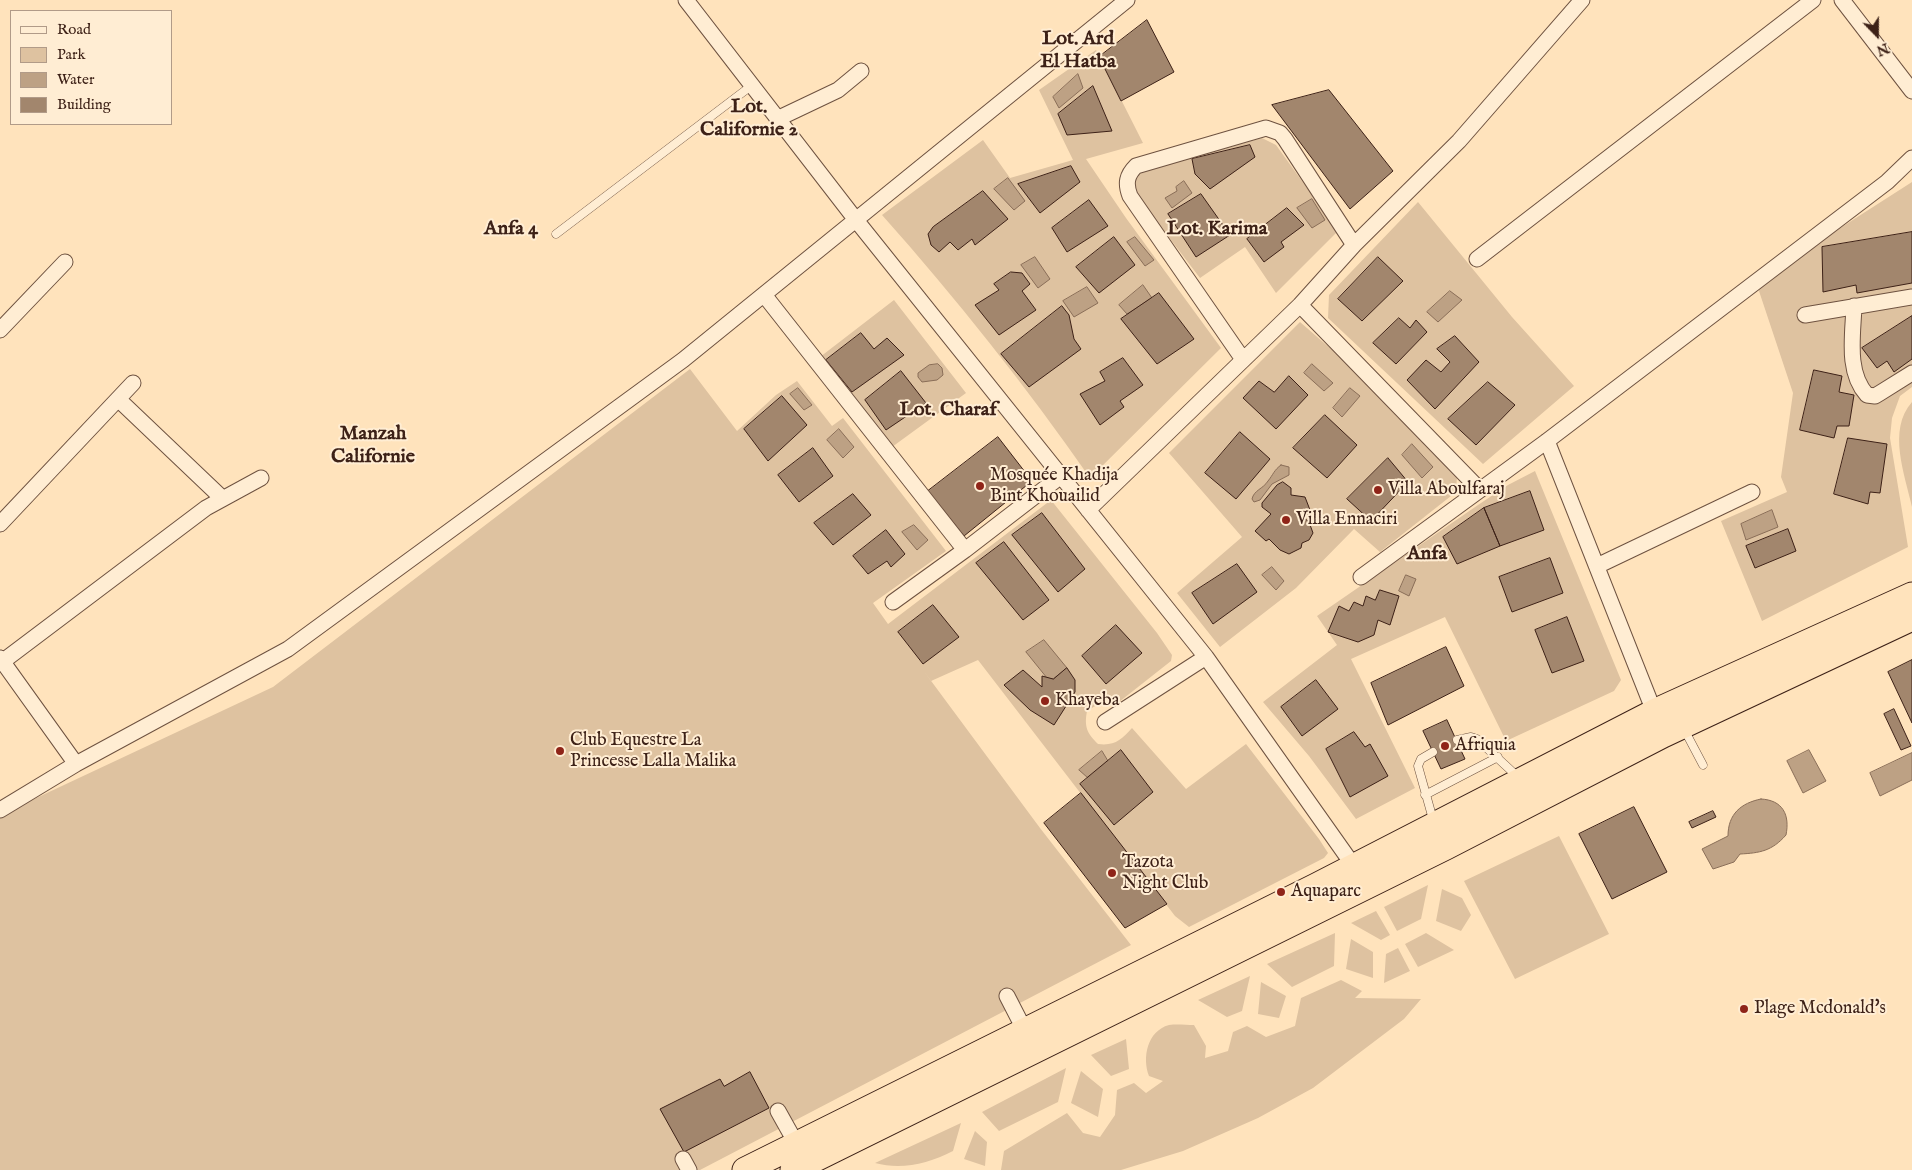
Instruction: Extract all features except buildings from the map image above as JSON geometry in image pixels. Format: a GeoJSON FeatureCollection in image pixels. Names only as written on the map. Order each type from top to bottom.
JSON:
{"type":"FeatureCollection","features":[{"type":"Feature","properties":{"kind":"highway"},"geometry":{"type":"LineString","coordinates":[[793,1170],[1075,1018],[1360,876],[1446,847],[1535,801],[1666,724],[1912,595]]}},
{"type":"Feature","properties":{"kind":"highway"},"geometry":{"type":"LineString","coordinates":[[1360,876],[1434,825],[1522,780],[1666,724],[1912,618]]}},
{"type":"Feature","properties":{"kind":"highway"},"geometry":{"type":"LineString","coordinates":[[1522,780],[1535,801]]}},
{"type":"Feature","properties":{"kind":"highway"},"geometry":{"type":"LineString","coordinates":[[1434,825],[1446,847]]}},
{"type":"Feature","properties":{"kind":"highway"},"geometry":{"type":"LineString","coordinates":[[745,1170],[1025,1032],[1075,1018]]}},
{"type":"Feature","properties":{"kind":"street"},"geometry":{"type":"LineString","coordinates":[[686,0],[856,220],[1206,657],[1360,876]]}},
{"type":"Feature","properties":{"kind":"street"},"geometry":{"type":"LineString","coordinates":[[0,810],[76,764],[288,649],[678,365],[1127,0]]}},
{"type":"Feature","properties":{"kind":"street"},"geometry":{"type":"LineString","coordinates":[[1088,510],[1242,358],[1300,305],[1354,245],[1458,141],[1582,0]]}},
{"type":"Feature","properties":{"kind":"street"},"geometry":{"type":"LineString","coordinates":[[1478,259],[1813,0]]}},
{"type":"Feature","properties":{"kind":"street"},"geometry":{"type":"LineString","coordinates":[[1842,0],[1912,90]]}},
{"type":"Feature","properties":{"kind":"street"},"geometry":{"type":"LineString","coordinates":[[777,120],[838,90],[861,71]]}},
{"type":"Feature","properties":{"kind":"street"},"geometry":{"type":"LineString","coordinates":[[1242,358],[1130,196],[1127,188],[1130,172],[1136,166],[1266,128],[1273,130],[1285,139],[1354,245]]}},
{"type":"Feature","properties":{"kind":"street"},"geometry":{"type":"LineString","coordinates":[[1361,576],[1547,441],[1887,182],[1912,158]]}},
{"type":"Feature","properties":{"kind":"street"},"geometry":{"type":"LineString","coordinates":[[0,330],[65,262]]}},
{"type":"Feature","properties":{"kind":"street"},"geometry":{"type":"LineString","coordinates":[[765,296],[965,550]]}},
{"type":"Feature","properties":{"kind":"street"},"geometry":{"type":"LineString","coordinates":[[1805,314],[1912,297]]}},
{"type":"Feature","properties":{"kind":"street"},"geometry":{"type":"LineString","coordinates":[[1300,305],[1480,490]]}},
{"type":"Feature","properties":{"kind":"street"},"geometry":{"type":"LineString","coordinates":[[1854,306],[1853,364],[1862,390],[1867,395],[1876,396],[1912,373]]}},
{"type":"Feature","properties":{"kind":"street"},"geometry":{"type":"LineString","coordinates":[[0,524],[133,383]]}},
{"type":"Feature","properties":{"kind":"street"},"geometry":{"type":"LineString","coordinates":[[118,399],[222,498]]}},
{"type":"Feature","properties":{"kind":"street"},"geometry":{"type":"LineString","coordinates":[[1547,441],[1597,566],[1666,724]]}},
{"type":"Feature","properties":{"kind":"street"},"geometry":{"type":"LineString","coordinates":[[893,602],[965,550],[1061,476]]}},
{"type":"Feature","properties":{"kind":"street"},"geometry":{"type":"LineString","coordinates":[[76,764],[1,660],[222,498],[261,478]]}},
{"type":"Feature","properties":{"kind":"street"},"geometry":{"type":"LineString","coordinates":[[1597,566],[1752,492]]}},
{"type":"Feature","properties":{"kind":"street"},"geometry":{"type":"LineString","coordinates":[[1104,722],[1206,657]]}},
{"type":"Feature","properties":{"kind":"street"},"geometry":{"type":"LineString","coordinates":[[1008,996],[1025,1032]]}},
{"type":"Feature","properties":{"kind":"street"},"geometry":{"type":"LineString","coordinates":[[778,1111],[797,1145]]}},
{"type":"Feature","properties":{"kind":"lane"},"geometry":{"type":"LineString","coordinates":[[556,234],[751,86]]}},
{"type":"Feature","properties":{"kind":"lane"},"geometry":{"type":"LineString","coordinates":[[1666,724],[1703,765]]}},
{"type":"Feature","properties":{"kind":"lane"},"geometry":{"type":"LineString","coordinates":[[1457,740],[1473,737],[1522,780]]}},
{"type":"Feature","properties":{"kind":"lane"},"geometry":{"type":"LineString","coordinates":[[1433,752],[1420,760],[1418,766],[1434,825]]}},
{"type":"Feature","properties":{"kind":"lane"},"geometry":{"type":"LineString","coordinates":[[1425,795],[1498,757]]}},
{"type":"Feature","properties":{"kind":"green space"},"geometry":{"type":"Polygon","coordinates":[[[1096,50],[1143,143],[1086,159],[1126,218],[1221,348],[1090,478],[990,343],[882,215],[983,140],[1010,178],[1073,160],[1039,90],[1096,50]]]}},
{"type":"Feature","properties":{"kind":"green space"},"geometry":{"type":"Polygon","coordinates":[[[1262,138],[1276,145],[1338,231],[1276,293],[1245,247],[1200,278],[1135,193],[1131,182],[1136,173],[1262,138]]]}},
{"type":"Feature","properties":{"kind":"green space"},"geometry":{"type":"Polygon","coordinates":[[[1912,182],[1912,387],[1900,396],[1892,418],[1890,438],[1908,547],[1762,621],[1721,521],[1787,492],[1781,477],[1793,393],[1756,282],[1912,182]]]}},
{"type":"Feature","properties":{"kind":"green space"},"geometry":{"type":"Polygon","coordinates":[[[1418,202],[1512,317],[1574,386],[1483,464],[1328,318],[1329,295],[1418,202]]]}},
{"type":"Feature","properties":{"kind":"green space"},"geometry":{"type":"Polygon","coordinates":[[[894,300],[966,393],[892,447],[820,357],[894,300]]]}},
{"type":"Feature","properties":{"kind":"green space"},"geometry":{"type":"Polygon","coordinates":[[[1300,322],[1354,369],[1457,476],[1456,492],[1380,552],[1354,529],[1296,588],[1220,647],[1177,593],[1242,537],[1169,453],[1300,322]]]}},
{"type":"Feature","properties":{"kind":"green space","name":"Club Equestre La Princesse Lalla Malika"},"geometry":{"type":"Polygon","coordinates":[[[690,369],[737,431],[776,395],[797,381],[832,426],[843,418],[946,551],[873,603],[888,624],[1051,500],[1157,633],[1172,655],[1171,661],[1119,702],[1105,700],[1087,711],[1086,726],[1091,736],[1098,744],[1109,744],[1121,739],[1132,728],[1186,789],[1246,744],[1328,853],[1324,858],[1189,927],[1175,916],[978,660],[931,681],[1040,828],[1131,945],[700,1170],[0,1170],[0,815],[273,687],[690,369]]]}},
{"type":"Feature","properties":{"kind":"green space"},"geometry":{"type":"Polygon","coordinates":[[[1912,402],[1912,507],[1902,467],[1899,439],[1900,426],[1912,402]]]}},
{"type":"Feature","properties":{"kind":"green space"},"geometry":{"type":"Polygon","coordinates":[[[1535,471],[1621,680],[1614,691],[1506,741],[1445,617],[1351,659],[1415,788],[1356,819],[1309,756],[1263,702],[1337,645],[1317,616],[1508,485],[1535,471]]]}},
{"type":"Feature","properties":{"kind":"green space"},"geometry":{"type":"Polygon","coordinates":[[[1559,836],[1609,934],[1515,979],[1464,881],[1559,836]]]}},
{"type":"Feature","properties":{"kind":"green space"},"geometry":{"type":"Polygon","coordinates":[[[1428,885],[1421,919],[1397,931],[1384,907],[1428,885]]]}},
{"type":"Feature","properties":{"kind":"green space"},"geometry":{"type":"Polygon","coordinates":[[[1442,889],[1462,898],[1471,915],[1461,931],[1436,921],[1442,889]]]}},
{"type":"Feature","properties":{"kind":"green space"},"geometry":{"type":"Polygon","coordinates":[[[1376,911],[1390,935],[1381,940],[1351,923],[1376,911]]]}},
{"type":"Feature","properties":{"kind":"green space"},"geometry":{"type":"Polygon","coordinates":[[[1335,933],[1334,966],[1292,987],[1267,964],[1335,933]]]}},
{"type":"Feature","properties":{"kind":"green space"},"geometry":{"type":"Polygon","coordinates":[[[1426,933],[1454,950],[1418,967],[1405,944],[1426,933]]]}},
{"type":"Feature","properties":{"kind":"green space"},"geometry":{"type":"Polygon","coordinates":[[[1351,939],[1373,952],[1373,978],[1346,969],[1351,939]]]}},
{"type":"Feature","properties":{"kind":"green space"},"geometry":{"type":"Polygon","coordinates":[[[1398,948],[1410,971],[1384,983],[1386,954],[1398,948]]]}},
{"type":"Feature","properties":{"kind":"green space"},"geometry":{"type":"Polygon","coordinates":[[[1250,976],[1242,1011],[1227,1017],[1198,1000],[1250,976]]]}},
{"type":"Feature","properties":{"kind":"green space"},"geometry":{"type":"Polygon","coordinates":[[[1341,980],[1362,991],[1355,998],[1421,999],[1404,1019],[1313,1088],[1258,1118],[1183,1151],[1121,1170],[1001,1170],[1004,1151],[1067,1113],[1083,1133],[1100,1137],[1115,1115],[1117,1090],[1134,1083],[1146,1093],[1163,1081],[1149,1076],[1146,1061],[1146,1054],[1151,1039],[1162,1028],[1169,1025],[1194,1025],[1206,1046],[1205,1058],[1228,1051],[1233,1032],[1247,1026],[1266,1037],[1295,1026],[1301,998],[1341,980]]]}},
{"type":"Feature","properties":{"kind":"green space"},"geometry":{"type":"Polygon","coordinates":[[[1261,982],[1286,996],[1279,1018],[1258,1014],[1261,982]]]}},
{"type":"Feature","properties":{"kind":"green space"},"geometry":{"type":"Polygon","coordinates":[[[1126,1039],[1129,1069],[1111,1076],[1091,1055],[1126,1039]]]}},
{"type":"Feature","properties":{"kind":"green space"},"geometry":{"type":"Polygon","coordinates":[[[1066,1068],[1058,1102],[999,1131],[982,1112],[1066,1068]]]}},
{"type":"Feature","properties":{"kind":"green space"},"geometry":{"type":"Polygon","coordinates":[[[1081,1071],[1103,1089],[1098,1117],[1071,1103],[1081,1071]]]}},
{"type":"Feature","properties":{"kind":"green space"},"geometry":{"type":"Polygon","coordinates":[[[961,1123],[953,1151],[944,1156],[905,1166],[875,1163],[961,1123]]]}},
{"type":"Feature","properties":{"kind":"green space"},"geometry":{"type":"Polygon","coordinates":[[[975,1131],[987,1142],[985,1166],[964,1159],[975,1131]]]}},
{"type":"Feature","properties":{"kind":"water"},"geometry":{"type":"Polygon","coordinates":[[[1078,74],[1083,88],[1059,108],[1053,97],[1078,74]]]}},
{"type":"Feature","properties":{"kind":"water"},"geometry":{"type":"Polygon","coordinates":[[[1008,178],[1025,201],[1014,210],[994,189],[1008,178]]]}},
{"type":"Feature","properties":{"kind":"water"},"geometry":{"type":"Polygon","coordinates":[[[1184,181],[1192,193],[1172,208],[1165,198],[1177,191],[1176,187],[1184,181]]]}},
{"type":"Feature","properties":{"kind":"water"},"geometry":{"type":"Polygon","coordinates":[[[1312,199],[1325,220],[1312,228],[1297,208],[1312,199]]]}},
{"type":"Feature","properties":{"kind":"water"},"geometry":{"type":"Polygon","coordinates":[[[1135,237],[1154,260],[1145,266],[1127,242],[1135,237]]]}},
{"type":"Feature","properties":{"kind":"water"},"geometry":{"type":"Polygon","coordinates":[[[1035,257],[1050,279],[1038,288],[1021,265],[1035,257]]]}},
{"type":"Feature","properties":{"kind":"water"},"geometry":{"type":"Polygon","coordinates":[[[1143,285],[1152,298],[1127,314],[1119,305],[1143,285]]]}},
{"type":"Feature","properties":{"kind":"water"},"geometry":{"type":"Polygon","coordinates":[[[1087,287],[1098,303],[1074,317],[1063,301],[1087,287]]]}},
{"type":"Feature","properties":{"kind":"water"},"geometry":{"type":"Polygon","coordinates":[[[1450,291],[1462,300],[1438,322],[1427,312],[1450,291]]]}},
{"type":"Feature","properties":{"kind":"water"},"geometry":{"type":"Polygon","coordinates":[[[938,364],[942,368],[943,375],[937,380],[922,382],[918,377],[918,373],[929,365],[938,364]]]}},
{"type":"Feature","properties":{"kind":"water"},"geometry":{"type":"Polygon","coordinates":[[[1312,364],[1333,383],[1324,391],[1304,373],[1312,364]]]}},
{"type":"Feature","properties":{"kind":"water"},"geometry":{"type":"Polygon","coordinates":[[[798,388],[812,405],[804,410],[790,394],[798,388]]]}},
{"type":"Feature","properties":{"kind":"water"},"geometry":{"type":"Polygon","coordinates":[[[1350,388],[1360,396],[1342,417],[1333,408],[1350,388]]]}},
{"type":"Feature","properties":{"kind":"water"},"geometry":{"type":"Polygon","coordinates":[[[839,429],[854,447],[843,458],[827,440],[839,429]]]}},
{"type":"Feature","properties":{"kind":"water"},"geometry":{"type":"Polygon","coordinates":[[[1412,444],[1433,467],[1422,478],[1402,455],[1412,444]]]}},
{"type":"Feature","properties":{"kind":"water"},"geometry":{"type":"Polygon","coordinates":[[[1281,465],[1289,467],[1289,475],[1272,484],[1260,500],[1254,502],[1252,499],[1255,494],[1266,484],[1281,465]]]}},
{"type":"Feature","properties":{"kind":"water"},"geometry":{"type":"Polygon","coordinates":[[[1772,510],[1778,527],[1746,540],[1741,524],[1772,510]]]}},
{"type":"Feature","properties":{"kind":"water"},"geometry":{"type":"Polygon","coordinates":[[[914,525],[928,540],[917,550],[902,532],[914,525]]]}},
{"type":"Feature","properties":{"kind":"water"},"geometry":{"type":"Polygon","coordinates":[[[1272,567],[1284,581],[1276,590],[1262,575],[1272,567]]]}},
{"type":"Feature","properties":{"kind":"water"},"geometry":{"type":"Polygon","coordinates":[[[1406,575],[1416,579],[1409,596],[1399,591],[1406,575]]]}},
{"type":"Feature","properties":{"kind":"water"},"geometry":{"type":"Polygon","coordinates":[[[1044,640],[1067,668],[1053,679],[1047,678],[1026,652],[1044,640]]]}},
{"type":"Feature","properties":{"kind":"water"},"geometry":{"type":"Polygon","coordinates":[[[1809,750],[1826,781],[1803,793],[1787,761],[1809,750]]]}},
{"type":"Feature","properties":{"kind":"water"},"geometry":{"type":"Polygon","coordinates":[[[1102,751],[1108,761],[1088,778],[1079,770],[1102,751]]]}},
{"type":"Feature","properties":{"kind":"water"},"geometry":{"type":"Polygon","coordinates":[[[1912,753],[1912,780],[1880,796],[1870,773],[1912,753]]]}},
{"type":"Feature","properties":{"kind":"water"},"geometry":{"type":"Polygon","coordinates":[[[1761,799],[1775,802],[1783,810],[1787,821],[1786,835],[1771,848],[1760,852],[1740,854],[1734,862],[1713,869],[1702,849],[1728,836],[1730,821],[1737,811],[1747,803],[1761,799]]]}},
{"type":"Feature","properties":{"kind":"place","name":"Mosquée Khadija Bint Khouailid"},"geometry":{"type":"Point","coordinates":[980,486]}},
{"type":"Feature","properties":{"kind":"place","name":"Villa Aboulfaraj"},"geometry":{"type":"Point","coordinates":[1378,490]}},
{"type":"Feature","properties":{"kind":"place","name":"Villa Ennaciri"},"geometry":{"type":"Point","coordinates":[1286,520]}},
{"type":"Feature","properties":{"kind":"place","name":"Khayeba"},"geometry":{"type":"Point","coordinates":[1045,701]}},
{"type":"Feature","properties":{"kind":"place","name":"Afriquia"},"geometry":{"type":"Point","coordinates":[1445,746]}},
{"type":"Feature","properties":{"kind":"place","name":"Club Equestre La Princesse Lalla Malika"},"geometry":{"type":"Point","coordinates":[560,751]}},
{"type":"Feature","properties":{"kind":"place","name":"Tazota Night Club"},"geometry":{"type":"Point","coordinates":[1112,873]}},
{"type":"Feature","properties":{"kind":"place","name":"Aquaparc"},"geometry":{"type":"Point","coordinates":[1281,892]}},
{"type":"Feature","properties":{"kind":"place","name":"Plage Mcdonald's"},"geometry":{"type":"Point","coordinates":[1744,1009]}},
{"type":"Feature","properties":{"kind":"district","name":"Lot. Ard El Hatba"},"geometry":{"type":"Point","coordinates":[1078,52]}},
{"type":"Feature","properties":{"kind":"district","name":"Lot. Californie 2"},"geometry":{"type":"Point","coordinates":[749,120]}},
{"type":"Feature","properties":{"kind":"district","name":"Anfa 4"},"geometry":{"type":"Point","coordinates":[511,230]}},
{"type":"Feature","properties":{"kind":"district","name":"Lot. Karima"},"geometry":{"type":"Point","coordinates":[1217,230]}},
{"type":"Feature","properties":{"kind":"district","name":"Lot. Charaf"},"geometry":{"type":"Point","coordinates":[948,411]}},
{"type":"Feature","properties":{"kind":"district","name":"Manzah Californie"},"geometry":{"type":"Point","coordinates":[373,446]}},
{"type":"Feature","properties":{"kind":"district","name":"Anfa"},"geometry":{"type":"Point","coordinates":[1427,555]}}]}
